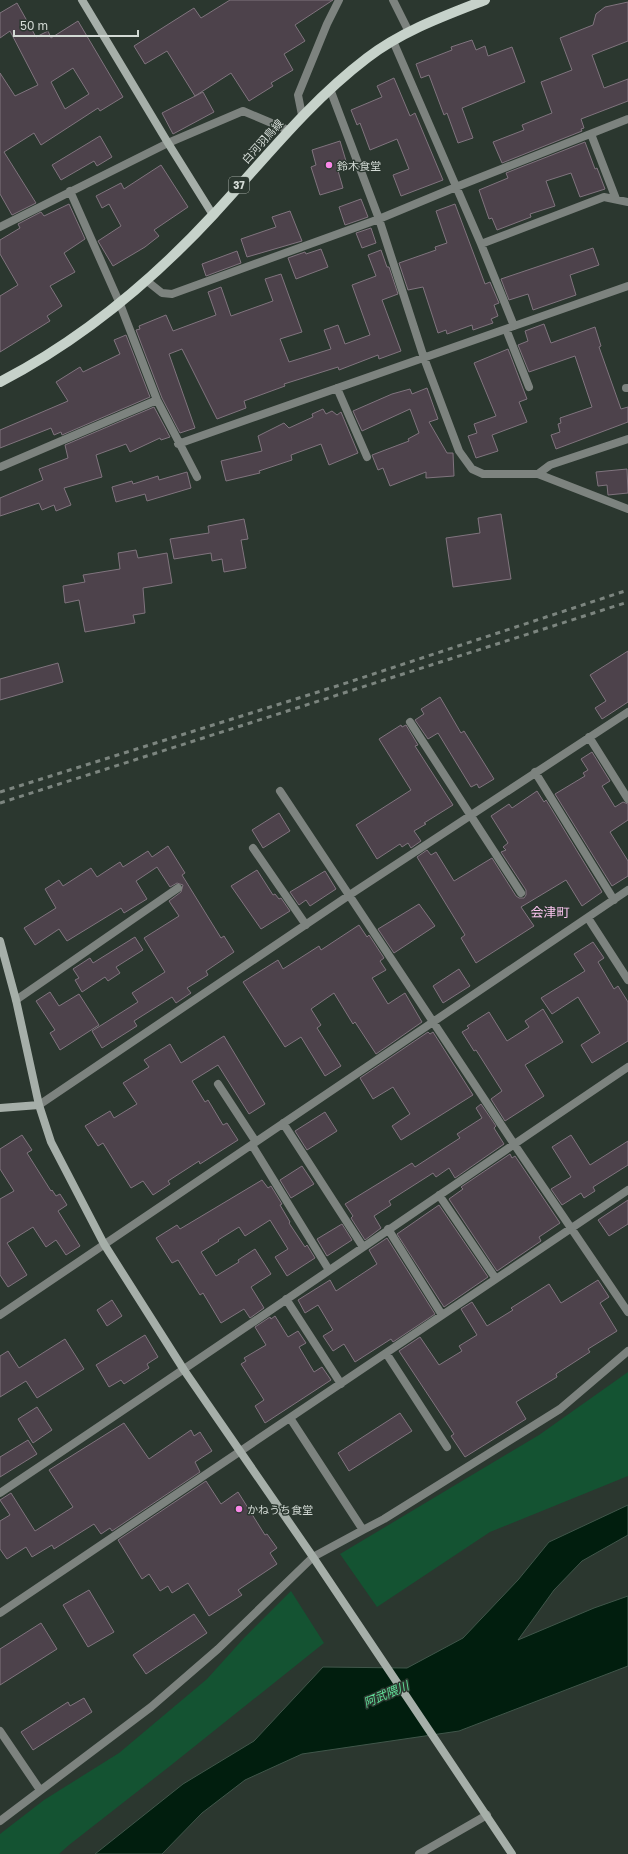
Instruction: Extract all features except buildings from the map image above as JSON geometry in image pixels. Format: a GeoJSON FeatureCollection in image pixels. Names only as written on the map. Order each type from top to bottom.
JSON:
{"type":"FeatureCollection","features":[{"type":"Feature","properties":{"kind":"main road","name":"白河羽鳥線"},"geometry":{"type":"LineString","coordinates":[[0,382],[56,349],[120,304],[147,281],[213,215],[302,115],[330,89],[368,58],[409,32],[440,17],[485,0]]}},
{"type":"Feature","properties":{"kind":"street"},"geometry":{"type":"LineString","coordinates":[[82,0],[213,215]]}},
{"type":"Feature","properties":{"kind":"street"},"geometry":{"type":"LineString","coordinates":[[302,115],[298,95],[327,24],[339,0]]}},
{"type":"Feature","properties":{"kind":"street"},"geometry":{"type":"LineString","coordinates":[[393,0],[409,32]]}},
{"type":"Feature","properties":{"kind":"street"},"geometry":{"type":"LineString","coordinates":[[393,41],[481,244],[529,387]]}},
{"type":"Feature","properties":{"kind":"street"},"geometry":{"type":"LineString","coordinates":[[330,89],[379,219],[424,358],[459,451],[472,469],[484,474],[538,474],[628,509]]}},
{"type":"Feature","properties":{"kind":"street"},"geometry":{"type":"LineString","coordinates":[[0,226],[168,143],[242,111],[288,130]]}},
{"type":"Feature","properties":{"kind":"street"},"geometry":{"type":"LineString","coordinates":[[147,281],[162,293],[172,294],[379,219],[628,119]]}},
{"type":"Feature","properties":{"kind":"street"},"geometry":{"type":"LineString","coordinates":[[591,134],[616,199]]}},
{"type":"Feature","properties":{"kind":"street"},"geometry":{"type":"LineString","coordinates":[[70,191],[120,304],[157,400],[196,477]]}},
{"type":"Feature","properties":{"kind":"street"},"geometry":{"type":"LineString","coordinates":[[481,244],[604,197],[628,202]]}},
{"type":"Feature","properties":{"kind":"street"},"geometry":{"type":"LineString","coordinates":[[178,444],[628,286]]}},
{"type":"Feature","properties":{"kind":"street"},"geometry":{"type":"LineString","coordinates":[[337,388],[367,457]]}},
{"type":"Feature","properties":{"kind":"street"},"geometry":{"type":"LineString","coordinates":[[0,467],[157,400]]}},
{"type":"Feature","properties":{"kind":"street"},"geometry":{"type":"LineString","coordinates":[[538,474],[550,465],[628,439]]}},
{"type":"Feature","properties":{"kind":"street"},"geometry":{"type":"LineString","coordinates":[[0,1108],[39,1105],[348,896],[628,712]]}},
{"type":"Feature","properties":{"kind":"street"},"geometry":{"type":"LineString","coordinates":[[410,722],[521,893]]}},
{"type":"Feature","properties":{"kind":"street"},"geometry":{"type":"LineString","coordinates":[[589,737],[628,799]]}},
{"type":"Feature","properties":{"kind":"street"},"geometry":{"type":"LineString","coordinates":[[535,772],[614,900]]}},
{"type":"Feature","properties":{"kind":"street"},"geometry":{"type":"LineString","coordinates":[[280,791],[348,896],[628,1312]]}},
{"type":"Feature","properties":{"kind":"street"},"geometry":{"type":"LineString","coordinates":[[253,848],[306,925]]}},
{"type":"Feature","properties":{"kind":"street"},"geometry":{"type":"LineString","coordinates":[[16,1000],[178,888]]}},
{"type":"Feature","properties":{"kind":"street"},"geometry":{"type":"LineString","coordinates":[[0,1315],[628,890]]}},
{"type":"Feature","properties":{"kind":"street"},"geometry":{"type":"LineString","coordinates":[[588,918],[628,980]]}},
{"type":"Feature","properties":{"kind":"street"},"geometry":{"type":"LineString","coordinates":[[0,941],[16,1000],[39,1105],[51,1142],[104,1244],[184,1370],[313,1557],[474,1795],[512,1854]]}},
{"type":"Feature","properties":{"kind":"street"},"geometry":{"type":"LineString","coordinates":[[0,1493],[184,1370],[286,1298],[628,1067]]}},
{"type":"Feature","properties":{"kind":"street"},"geometry":{"type":"LineString","coordinates":[[218,1084],[328,1270]]}},
{"type":"Feature","properties":{"kind":"street"},"geometry":{"type":"LineString","coordinates":[[283,1123],[362,1247]]}},
{"type":"Feature","properties":{"kind":"street"},"geometry":{"type":"LineString","coordinates":[[0,1613],[628,1190]]}},
{"type":"Feature","properties":{"kind":"street"},"geometry":{"type":"LineString","coordinates":[[439,1195],[496,1279]]}},
{"type":"Feature","properties":{"kind":"street"},"geometry":{"type":"LineString","coordinates":[[388,1229],[442,1315]]}},
{"type":"Feature","properties":{"kind":"street"},"geometry":{"type":"LineString","coordinates":[[286,1298],[341,1384]]}},
{"type":"Feature","properties":{"kind":"street"},"geometry":{"type":"LineString","coordinates":[[0,1821],[151,1707],[218,1649],[313,1557],[384,1519],[560,1409],[628,1351]]}},
{"type":"Feature","properties":{"kind":"street"},"geometry":{"type":"LineString","coordinates":[[386,1353],[446,1447]]}},
{"type":"Feature","properties":{"kind":"street"},"geometry":{"type":"LineString","coordinates":[[290,1418],[364,1530]]}},
{"type":"Feature","properties":{"kind":"street"},"geometry":{"type":"LineString","coordinates":[[0,1731],[40,1790]]}},
{"type":"Feature","properties":{"kind":"street"},"geometry":{"type":"LineString","coordinates":[[419,1854],[487,1815]]}},
{"type":"Feature","properties":{"kind":"green space"},"geometry":{"type":"Polygon","coordinates":[[[628,1372],[628,1476],[490,1532],[377,1607],[340,1554],[539,1435],[628,1372]]]}},
{"type":"Feature","properties":{"kind":"green space"},"geometry":{"type":"Polygon","coordinates":[[[291,1591],[324,1643],[59,1854],[0,1854],[0,1834],[44,1800],[119,1753],[207,1679],[244,1638],[291,1591]]]}},
{"type":"Feature","properties":{"kind":"water","name":"阿武隈川"},"geometry":{"type":"Polygon","coordinates":[[[628,1505],[628,1535],[582,1561],[554,1590],[518,1640],[594,1608],[628,1596],[628,1666],[459,1731],[302,1754],[245,1780],[202,1813],[162,1854],[95,1854],[183,1784],[254,1741],[323,1667],[407,1668],[463,1638],[518,1580],[549,1542],[628,1505]]]}},
{"type":"Feature","properties":{"kind":"railway"},"geometry":{"type":"LineString","coordinates":[[0,792],[337,686],[628,590]]}},
{"type":"Feature","properties":{"kind":"railway"},"geometry":{"type":"LineString","coordinates":[[0,803],[628,602]]}},
{"type":"Feature","properties":{"kind":"place","name":"鈴木食堂"},"geometry":{"type":"Point","coordinates":[329,165]}},
{"type":"Feature","properties":{"kind":"place","name":"かねうち食堂"},"geometry":{"type":"Point","coordinates":[239,1509]}},
{"type":"Feature","properties":{"kind":"district","name":"会津町"},"geometry":{"type":"Point","coordinates":[550,912]}}]}
